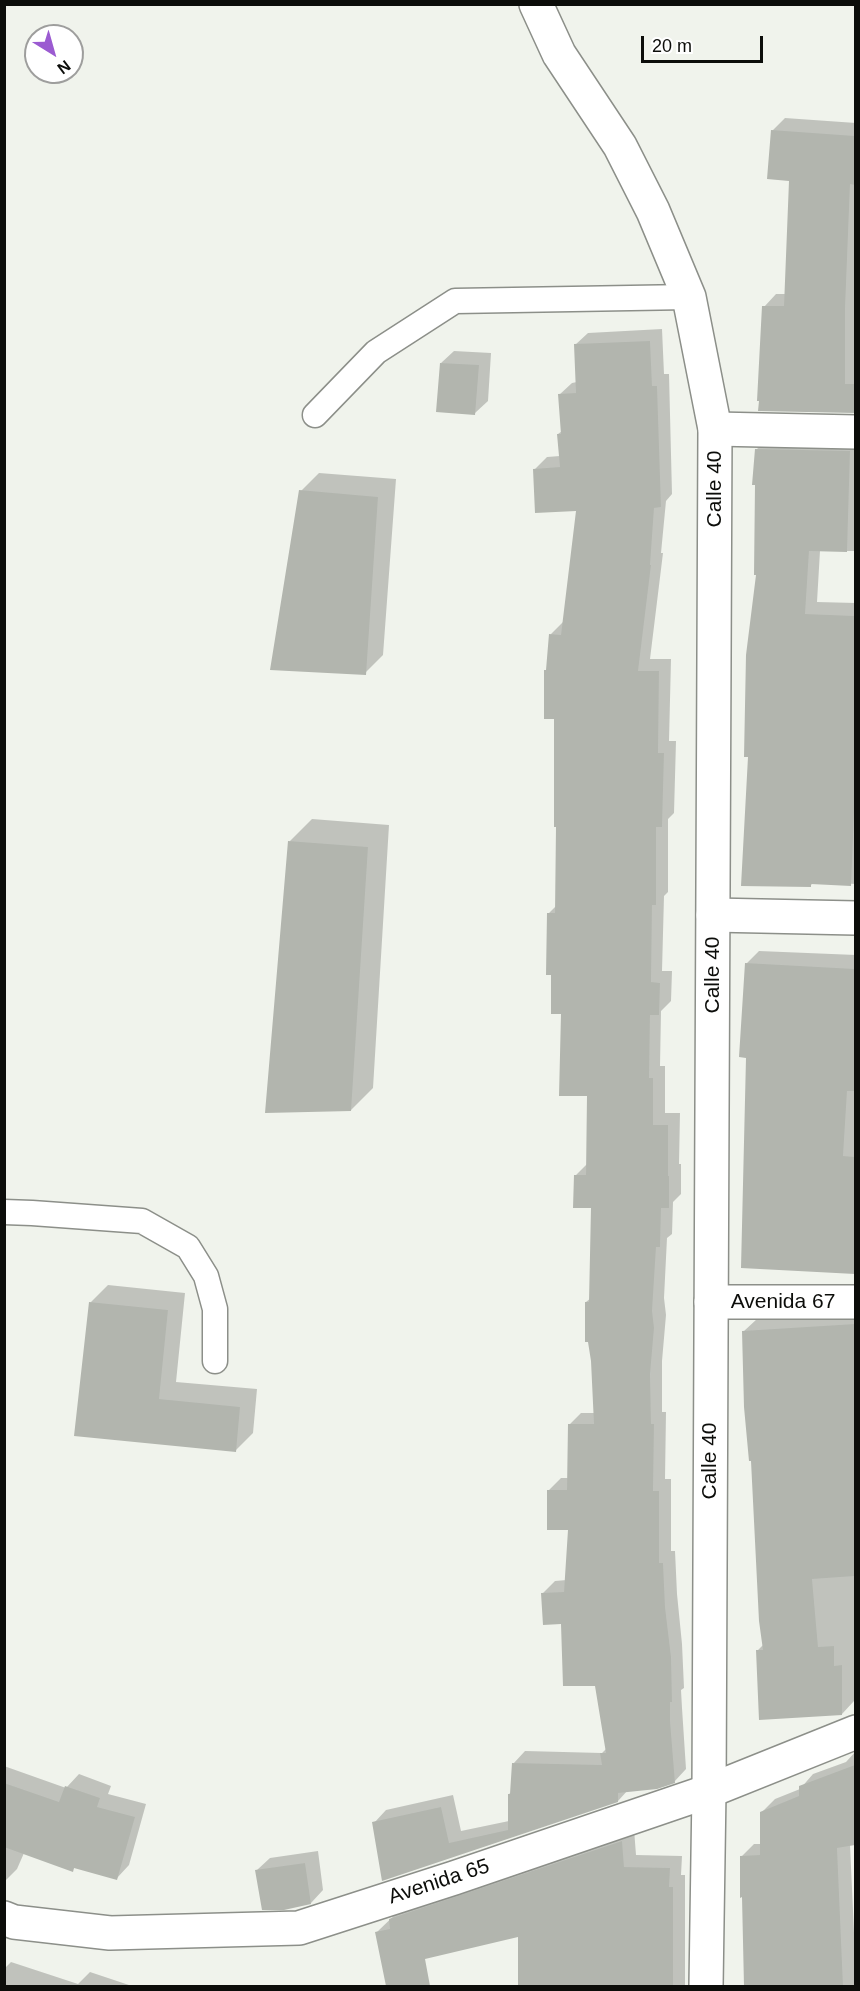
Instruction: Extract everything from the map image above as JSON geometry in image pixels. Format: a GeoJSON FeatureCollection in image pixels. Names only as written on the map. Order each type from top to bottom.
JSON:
{"type":"FeatureCollection","features":[{"type":"Feature","properties":{"kind":"main road","name":"Calle 40"},"geometry":{"type":"LineString","coordinates":[[536,4],[560,54],[625,156],[653,211],[689,297],[715,429],[709,1791],[706,1986]]}},
{"type":"Feature","properties":{"kind":"main road"},"geometry":{"type":"LineString","coordinates":[[715,429],[855,432]]}},
{"type":"Feature","properties":{"kind":"main road"},"geometry":{"type":"LineString","coordinates":[[713,915],[855,918]]}},
{"type":"Feature","properties":{"kind":"main road","name":"Avenida 67"},"geometry":{"type":"LineString","coordinates":[[711,1302],[855,1302]]}},
{"type":"Feature","properties":{"kind":"main road","name":"Avenida 65"},"geometry":{"type":"LineString","coordinates":[[4,1918],[14,1922],[110,1933],[299,1928],[709,1791],[855,1732]]}},
{"type":"Feature","properties":{"kind":"lane"},"geometry":{"type":"LineString","coordinates":[[315,415],[376,352],[455,301],[689,297]]}},
{"type":"Feature","properties":{"kind":"lane"},"geometry":{"type":"LineString","coordinates":[[4,1212],[142,1221],[188,1247],[206,1276],[215,1309],[215,1361]]}},
{"type":"Feature","properties":{"kind":"building"},"geometry":{"type":"Polygon","coordinates":[[[771,130],[855,136],[855,185],[850,184],[845,309],[845,384],[855,384],[855,413],[758,411],[762,306],[784,306],[789,181],[767,179],[771,130]]]}},
{"type":"Feature","properties":{"kind":"building"},"geometry":{"type":"Polygon","coordinates":[[[650,341],[652,386],[657,386],[661,507],[654,508],[651,565],[638,671],[659,671],[658,753],[664,753],[662,827],[656,827],[656,905],[652,905],[651,982],[660,983],[659,1015],[650,1015],[649,1078],[653,1078],[653,1125],[668,1125],[669,1208],[661,1208],[660,1247],[656,1247],[652,1311],[654,1328],[650,1374],[651,1424],[654,1424],[653,1491],[659,1491],[659,1563],[663,1563],[671,1657],[670,1721],[675,1783],[657,1789],[618,1793],[618,1802],[382,1881],[372,1822],[441,1807],[449,1843],[508,1830],[508,1794],[510,1794],[512,1763],[602,1765],[600,1753],[606,1753],[595,1686],[563,1686],[561,1624],[543,1625],[541,1593],[564,1592],[568,1530],[547,1530],[547,1490],[567,1490],[568,1424],[594,1424],[591,1361],[588,1342],[585,1342],[585,1302],[589,1302],[591,1208],[573,1208],[574,1175],[586,1175],[587,1096],[559,1096],[561,1014],[551,1014],[551,975],[546,975],[547,913],[555,913],[556,827],[554,827],[554,719],[544,719],[544,670],[546,670],[549,634],[561,635],[576,511],[535,513],[533,469],[560,467],[557,434],[561,434],[558,394],[576,393],[574,344],[650,341]]]}},
{"type":"Feature","properties":{"kind":"building"},"geometry":{"type":"Polygon","coordinates":[[[440,363],[479,365],[475,415],[436,412],[440,363]]]}},
{"type":"Feature","properties":{"kind":"building"},"geometry":{"type":"Polygon","coordinates":[[[755,449],[850,451],[847,552],[809,551],[805,614],[855,616],[855,788],[851,886],[811,884],[811,887],[741,886],[748,757],[744,757],[746,655],[756,575],[754,575],[755,485],[752,485],[755,449]]]}},
{"type":"Feature","properties":{"kind":"building"},"geometry":{"type":"Polygon","coordinates":[[[299,490],[378,497],[366,675],[270,670],[299,490]]]}},
{"type":"Feature","properties":{"kind":"building"},"geometry":{"type":"Polygon","coordinates":[[[288,841],[368,847],[351,1111],[265,1113],[288,841]]]}},
{"type":"Feature","properties":{"kind":"building"},"geometry":{"type":"Polygon","coordinates":[[[745,963],[855,969],[855,1091],[847,1091],[843,1156],[855,1157],[855,1274],[741,1268],[746,1058],[739,1057],[745,963]]]}},
{"type":"Feature","properties":{"kind":"building"},"geometry":{"type":"Polygon","coordinates":[[[89,1302],[168,1310],[159,1399],[240,1407],[236,1452],[74,1436],[89,1302]]]}},
{"type":"Feature","properties":{"kind":"building"},"geometry":{"type":"Polygon","coordinates":[[[855,1324],[855,1576],[812,1579],[818,1647],[834,1646],[834,1666],[842,1665],[842,1715],[759,1720],[756,1650],[763,1650],[759,1621],[751,1461],[749,1461],[744,1407],[742,1331],[855,1324]]]}},
{"type":"Feature","properties":{"kind":"building"},"geometry":{"type":"Polygon","coordinates":[[[855,1765],[855,1845],[837,1848],[843,1986],[744,1986],[740,1856],[760,1855],[760,1812],[799,1796],[799,1786],[855,1765]]]}},
{"type":"Feature","properties":{"kind":"building"},"geometry":{"type":"Polygon","coordinates":[[[4,1783],[59,1802],[65,1786],[100,1798],[97,1807],[135,1817],[117,1880],[74,1868],[73,1872],[4,1847],[4,1783]]]}},
{"type":"Feature","properties":{"kind":"building"},"geometry":{"type":"Polygon","coordinates":[[[622,1841],[624,1867],[670,1868],[669,1887],[673,1887],[673,1986],[518,1986],[518,1937],[425,1959],[430,1986],[386,1986],[375,1932],[390,1929],[389,1919],[622,1841]]]}},
{"type":"Feature","properties":{"kind":"building"},"geometry":{"type":"Polygon","coordinates":[[[305,1863],[311,1904],[284,1910],[262,1910],[255,1870],[305,1863]]]}}]}
